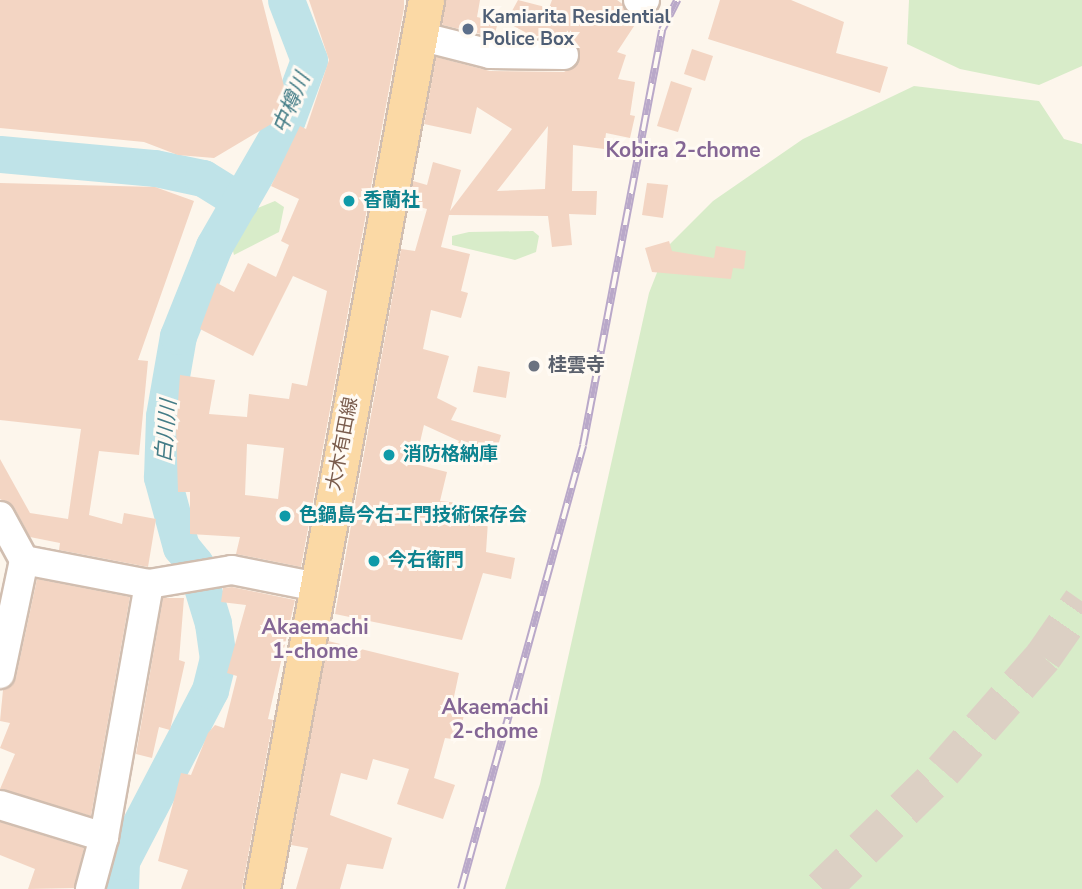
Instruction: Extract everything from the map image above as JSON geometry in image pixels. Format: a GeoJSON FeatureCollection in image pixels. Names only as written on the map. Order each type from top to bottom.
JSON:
{"type":"FeatureCollection","features":[{"type":"Feature","properties":{"kind":"main road","name":"大木有田線"},"geometry":{"type":"LineString","coordinates":[[262,889],[426,0]]}},
{"type":"Feature","properties":{"kind":"street"},"geometry":{"type":"LineString","coordinates":[[638,0],[645,0]]}},
{"type":"Feature","properties":{"kind":"street"},"geometry":{"type":"LineString","coordinates":[[419,36],[467,51],[564,55]]}},
{"type":"Feature","properties":{"kind":"street"},"geometry":{"type":"LineString","coordinates":[[0,516],[24,560],[0,674]]}},
{"type":"Feature","properties":{"kind":"street"},"geometry":{"type":"LineString","coordinates":[[24,560],[149,584],[232,570],[317,587]]}},
{"type":"Feature","properties":{"kind":"street"},"geometry":{"type":"LineString","coordinates":[[90,889],[104,837],[149,584]]}},
{"type":"Feature","properties":{"kind":"street"},"geometry":{"type":"LineString","coordinates":[[0,805],[104,837]]}},
{"type":"Feature","properties":{"kind":"green space"},"geometry":{"type":"Polygon","coordinates":[[[909,0],[1082,0],[1082,66],[1039,85],[960,69],[907,44],[909,0]]]}},
{"type":"Feature","properties":{"kind":"green space"},"geometry":{"type":"Polygon","coordinates":[[[914,86],[1039,101],[1064,139],[1082,144],[1082,889],[505,889],[540,784],[649,293],[667,247],[713,201],[803,139],[914,86]]]}},
{"type":"Feature","properties":{"kind":"green space"},"geometry":{"type":"Polygon","coordinates":[[[275,201],[284,207],[279,232],[234,255],[232,247],[253,210],[275,201]]]}},
{"type":"Feature","properties":{"kind":"green space"},"geometry":{"type":"Polygon","coordinates":[[[533,231],[539,236],[536,252],[515,260],[452,245],[452,236],[469,232],[533,231]]]}},
{"type":"Feature","properties":{"kind":"building"},"geometry":{"type":"Polygon","coordinates":[[[0,0],[262,0],[285,90],[273,123],[214,158],[178,155],[144,142],[0,128],[0,0]]]}},
{"type":"Feature","properties":{"kind":"building"},"geometry":{"type":"Polygon","coordinates":[[[309,0],[404,0],[301,567],[236,554],[240,537],[190,534],[190,492],[178,492],[176,429],[180,375],[215,380],[209,414],[247,417],[249,394],[289,399],[292,383],[307,386],[327,291],[293,276],[253,356],[200,329],[217,283],[234,292],[248,263],[276,277],[289,245],[281,241],[299,199],[271,186],[300,126],[306,129],[329,60],[309,0]],[[247,444],[245,495],[278,499],[284,448],[247,444]]]}},
{"type":"Feature","properties":{"kind":"building"},"geometry":{"type":"Polygon","coordinates":[[[446,0],[480,0],[477,17],[498,22],[494,37],[442,25],[446,0]]]}},
{"type":"Feature","properties":{"kind":"building"},"geometry":{"type":"Polygon","coordinates":[[[518,0],[549,8],[552,0],[617,0],[640,17],[617,52],[626,55],[618,79],[635,82],[630,115],[635,116],[630,138],[606,133],[604,149],[573,145],[572,191],[597,191],[596,215],[569,214],[572,245],[552,247],[548,216],[449,215],[441,247],[470,254],[461,291],[468,293],[461,318],[431,310],[423,349],[449,356],[437,398],[457,408],[451,420],[501,435],[493,463],[455,451],[459,441],[424,425],[415,464],[447,472],[440,501],[489,506],[486,552],[515,558],[511,579],[483,573],[462,640],[335,614],[401,249],[415,251],[427,209],[409,204],[413,181],[427,185],[433,162],[461,170],[450,211],[512,129],[477,107],[471,134],[424,124],[436,57],[490,71],[564,72],[579,63],[572,40],[536,38],[506,22],[518,0]],[[548,126],[497,191],[545,189],[548,126]]]}},
{"type":"Feature","properties":{"kind":"building"},"geometry":{"type":"Polygon","coordinates":[[[720,0],[791,0],[844,22],[836,53],[888,67],[880,93],[708,39],[720,0]]]}},
{"type":"Feature","properties":{"kind":"building"},"geometry":{"type":"Polygon","coordinates":[[[692,49],[713,56],[705,81],[684,74],[692,49]]]}},
{"type":"Feature","properties":{"kind":"building"},"geometry":{"type":"Polygon","coordinates":[[[671,81],[692,88],[678,132],[657,126],[671,81]]]}},
{"type":"Feature","properties":{"kind":"building"},"geometry":{"type":"Polygon","coordinates":[[[0,183],[155,187],[194,201],[138,360],[148,361],[139,455],[99,451],[89,515],[122,524],[124,513],[156,519],[148,567],[59,550],[60,543],[30,537],[14,507],[0,499],[0,459],[30,513],[68,519],[81,429],[0,420],[0,183]]]}},
{"type":"Feature","properties":{"kind":"building"},"geometry":{"type":"Polygon","coordinates":[[[647,183],[668,185],[663,218],[642,215],[647,183]]]}},
{"type":"Feature","properties":{"kind":"building"},"geometry":{"type":"Polygon","coordinates":[[[669,241],[672,251],[714,258],[716,246],[746,251],[744,269],[733,268],[731,279],[652,272],[645,248],[669,241]]]}},
{"type":"Feature","properties":{"kind":"building"},"geometry":{"type":"Polygon","coordinates":[[[478,366],[510,372],[506,398],[473,392],[478,366]]]}},
{"type":"Feature","properties":{"kind":"building"},"geometry":{"type":"Polygon","coordinates":[[[37,579],[130,597],[91,816],[0,789],[15,754],[0,748],[10,723],[0,721],[3,690],[16,677],[37,579]]]}},
{"type":"Feature","properties":{"kind":"building"},"geometry":{"type":"Polygon","coordinates":[[[232,587],[295,600],[268,719],[273,720],[242,889],[181,889],[188,870],[158,861],[181,773],[191,775],[208,733],[215,725],[224,728],[237,676],[227,673],[246,605],[221,602],[223,588],[232,587]]]}},
{"type":"Feature","properties":{"kind":"building"},"geometry":{"type":"Polygon","coordinates":[[[163,598],[184,598],[179,660],[185,662],[170,730],[159,727],[152,758],[136,754],[163,598]]]}},
{"type":"Feature","properties":{"kind":"building"},"geometry":{"type":"Polygon","coordinates":[[[328,641],[459,673],[452,706],[465,709],[459,740],[445,738],[434,778],[455,785],[443,819],[397,804],[409,769],[373,759],[367,780],[341,773],[330,815],[392,838],[383,869],[347,864],[340,889],[296,889],[308,848],[291,845],[328,641]]]}},
{"type":"Feature","properties":{"kind":"building"},"geometry":{"type":"Polygon","coordinates":[[[0,822],[84,848],[74,888],[28,889],[35,869],[0,855],[0,822]]]}},
{"type":"Feature","properties":{"kind":"waterway","name":"白川川"},"geometry":{"type":"LineString","coordinates":[[120,889],[121,861],[210,690],[218,659],[213,623],[195,564],[181,547],[162,477],[164,416],[178,336],[214,246],[287,119],[309,60],[286,0]]}},
{"type":"Feature","properties":{"kind":"waterway","name":"白川川"},"geometry":{"type":"LineString","coordinates":[[0,154],[155,168],[203,178],[240,201]]}},
{"type":"Feature","properties":{"kind":"tunnel"},"geometry":{"type":"LineString","coordinates":[[822,889],[943,771],[1043,657],[1082,601]]}},
{"type":"Feature","properties":{"kind":"railway"},"geometry":{"type":"LineString","coordinates":[[461,889],[583,445],[662,30],[677,0]]}},
{"type":"Feature","properties":{"kind":"place","name":"Kamiarita Residential Police Box"},"geometry":{"type":"Point","coordinates":[468,29]}},
{"type":"Feature","properties":{"kind":"place","name":"香蘭社"},"geometry":{"type":"Point","coordinates":[349,201]}},
{"type":"Feature","properties":{"kind":"place","name":"桂雲寺"},"geometry":{"type":"Point","coordinates":[534,366]}},
{"type":"Feature","properties":{"kind":"place","name":"消防格納庫"},"geometry":{"type":"Point","coordinates":[389,455]}},
{"type":"Feature","properties":{"kind":"place","name":"色鍋島今右エ門技術保存会"},"geometry":{"type":"Point","coordinates":[285,516]}},
{"type":"Feature","properties":{"kind":"place","name":"今右衛門"},"geometry":{"type":"Point","coordinates":[374,561]}},
{"type":"Feature","properties":{"kind":"district","name":"Kobira 2-chome"},"geometry":{"type":"Point","coordinates":[683,150]}},
{"type":"Feature","properties":{"kind":"district","name":"Akaemachi 1-chome"},"geometry":{"type":"Point","coordinates":[315,639]}},
{"type":"Feature","properties":{"kind":"district","name":"Akaemachi 2-chome"},"geometry":{"type":"Point","coordinates":[495,719]}},
{"type":"Feature","properties":{"kind":"water label","name":"中樽川"},"geometry":{"type":"Point","coordinates":[291,103]}}]}
